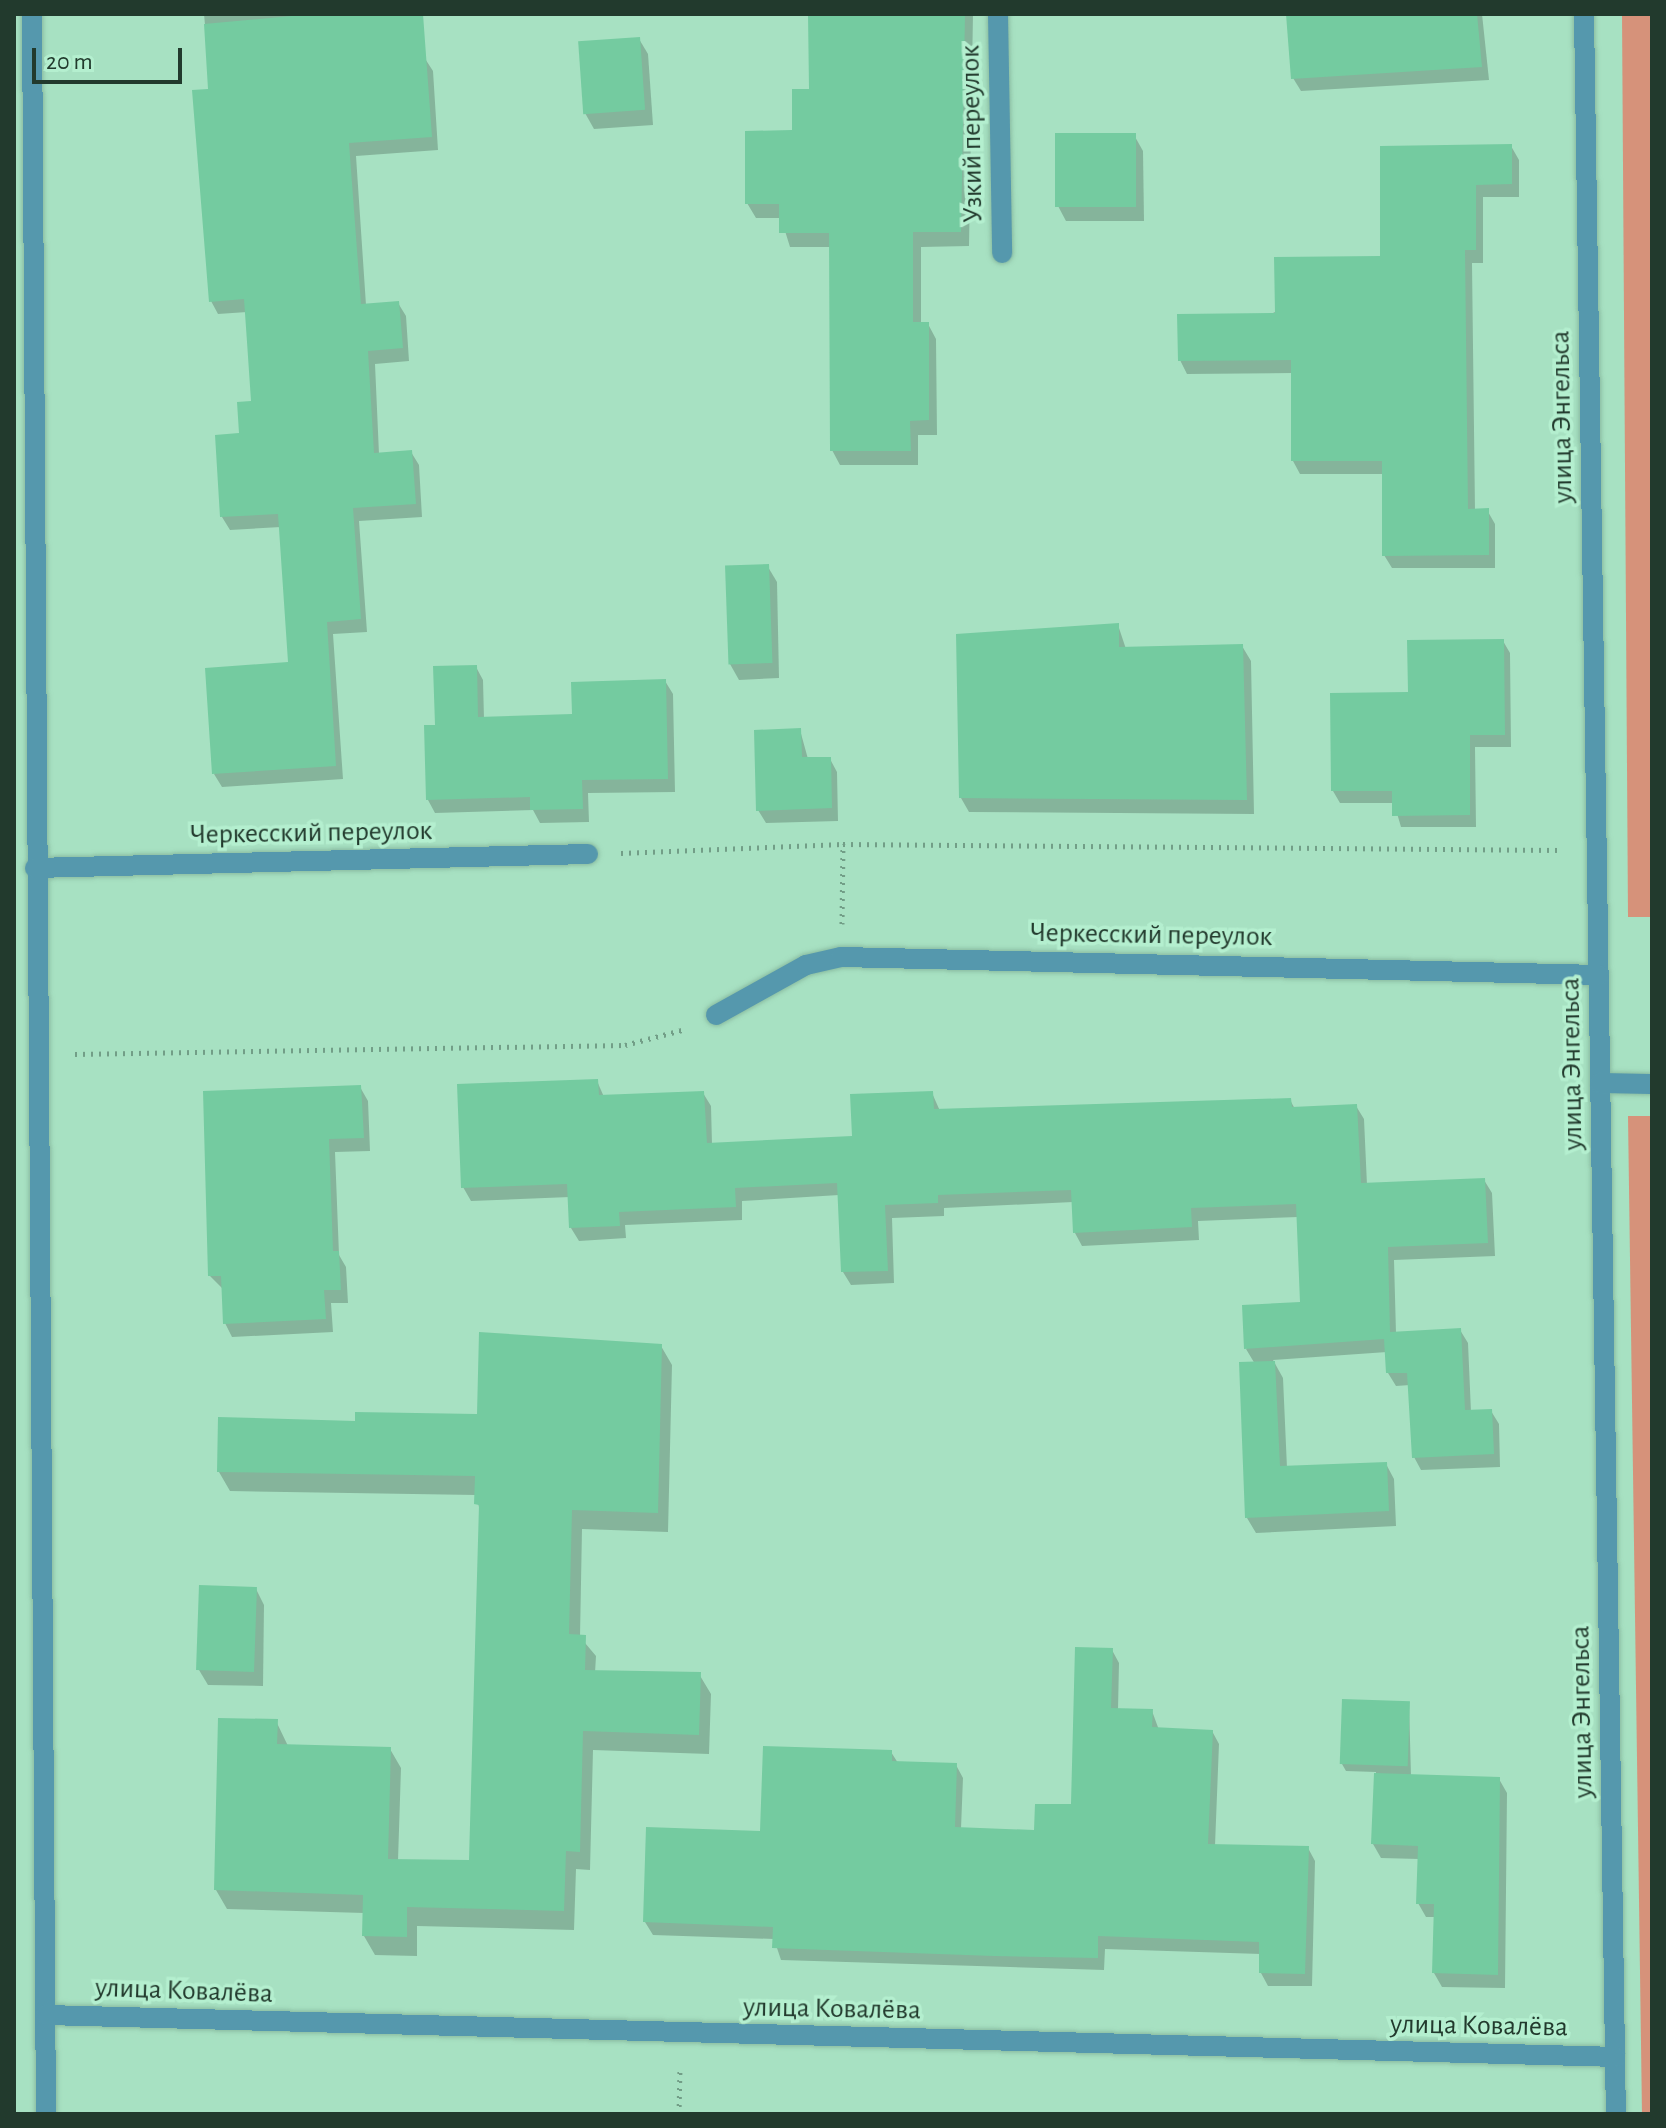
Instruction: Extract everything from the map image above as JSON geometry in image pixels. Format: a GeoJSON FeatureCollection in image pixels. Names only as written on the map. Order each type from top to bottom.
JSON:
{"type":"FeatureCollection","features":[{"type":"Feature","properties":{"kind":"street"},"geometry":{"type":"LineString","coordinates":[[32,14],[35,1055],[46,2114]]}},
{"type":"Feature","properties":{"kind":"street","name":"Узкий переулок"},"geometry":{"type":"LineString","coordinates":[[998,14],[1002,253]]}},
{"type":"Feature","properties":{"kind":"street","name":"улица Энгельса"},"geometry":{"type":"LineString","coordinates":[[1584,14],[1616,2114]]}},
{"type":"Feature","properties":{"kind":"street","name":"Черкесский переулок"},"geometry":{"type":"LineString","coordinates":[[35,868],[588,854]]}},
{"type":"Feature","properties":{"kind":"street","name":"Черкесский переулок"},"geometry":{"type":"LineString","coordinates":[[716,1015],[806,965],[841,957],[1599,975]]}},
{"type":"Feature","properties":{"kind":"street"},"geometry":{"type":"LineString","coordinates":[[1600,1083],[1652,1084]]}},
{"type":"Feature","properties":{"kind":"street","name":"улица Ковалёва"},"geometry":{"type":"LineString","coordinates":[[46,2015],[1615,2057]]}},
{"type":"Feature","properties":{"kind":"path"},"geometry":{"type":"LineString","coordinates":[[841,957],[843,844]]}},
{"type":"Feature","properties":{"kind":"path"},"geometry":{"type":"LineString","coordinates":[[588,854],[843,844],[1597,851]]}},
{"type":"Feature","properties":{"kind":"path"},"geometry":{"type":"LineString","coordinates":[[35,1055],[625,1045],[675,1034],[716,1015]]}},
{"type":"Feature","properties":{"kind":"path"},"geometry":{"type":"LineString","coordinates":[[679,2114],[681,2033]]}},
{"type":"Feature","properties":{"kind":"shaded area"},"geometry":{"type":"Polygon","coordinates":[[[1622,14],[1652,14],[1652,917],[1628,917],[1622,14]]]}},
{"type":"Feature","properties":{"kind":"shaded area"},"geometry":{"type":"Polygon","coordinates":[[[1628,1116],[1652,1116],[1652,2114],[1642,2114],[1628,1116]]]}},
{"type":"Feature","properties":{"kind":"building"},"geometry":{"type":"Polygon","coordinates":[[[313,14],[423,14],[432,137],[349,143],[361,304],[399,301],[403,348],[368,351],[374,453],[412,450],[416,504],[353,508],[361,619],[327,622],[336,766],[212,774],[205,668],[288,662],[278,514],[220,517],[215,435],[239,433],[237,402],[251,401],[244,299],[209,302],[192,90],[208,89],[204,24],[313,14]]]}},
{"type":"Feature","properties":{"kind":"building"},"geometry":{"type":"Polygon","coordinates":[[[808,14],[965,14],[961,232],[913,232],[913,322],[929,322],[929,420],[910,421],[911,451],[830,451],[829,233],[779,233],[779,204],[745,204],[745,131],[792,130],[792,89],[809,89],[808,14]]]}},
{"type":"Feature","properties":{"kind":"building"},"geometry":{"type":"Polygon","coordinates":[[[1286,14],[1477,14],[1482,67],[1291,79],[1286,14]]]}},
{"type":"Feature","properties":{"kind":"building"},"geometry":{"type":"Polygon","coordinates":[[[640,37],[645,110],[583,114],[578,41],[640,37]]]}},
{"type":"Feature","properties":{"kind":"building"},"geometry":{"type":"Polygon","coordinates":[[[1055,133],[1136,133],[1136,207],[1055,207],[1055,133]]]}},
{"type":"Feature","properties":{"kind":"building"},"geometry":{"type":"Polygon","coordinates":[[[1512,144],[1512,184],[1476,185],[1476,250],[1465,250],[1468,509],[1489,508],[1489,555],[1382,556],[1382,461],[1291,461],[1291,360],[1178,361],[1177,314],[1275,313],[1274,257],[1380,256],[1380,146],[1512,144]]]}},
{"type":"Feature","properties":{"kind":"building"},"geometry":{"type":"Polygon","coordinates":[[[769,564],[772,663],[728,664],[725,566],[769,564]]]}},
{"type":"Feature","properties":{"kind":"building"},"geometry":{"type":"Polygon","coordinates":[[[1119,623],[1119,647],[1243,644],[1247,800],[959,798],[956,634],[1119,623]]]}},
{"type":"Feature","properties":{"kind":"building"},"geometry":{"type":"Polygon","coordinates":[[[1504,639],[1505,735],[1470,735],[1470,815],[1392,816],[1392,791],[1331,791],[1330,693],[1408,692],[1407,640],[1504,639]]]}},
{"type":"Feature","properties":{"kind":"building"},"geometry":{"type":"Polygon","coordinates":[[[477,665],[478,717],[572,714],[571,682],[666,679],[668,779],[582,780],[583,809],[530,810],[530,797],[426,800],[424,725],[435,725],[433,666],[477,665]]]}},
{"type":"Feature","properties":{"kind":"building"},"geometry":{"type":"Polygon","coordinates":[[[801,728],[802,757],[831,757],[832,808],[756,811],[754,730],[801,728]]]}},
{"type":"Feature","properties":{"kind":"building"},"geometry":{"type":"Polygon","coordinates":[[[598,1079],[599,1095],[704,1091],[707,1143],[852,1136],[850,1094],[933,1091],[934,1109],[1291,1098],[1292,1107],[1357,1104],[1361,1183],[1485,1178],[1488,1243],[1388,1247],[1390,1332],[1461,1328],[1465,1410],[1492,1409],[1494,1454],[1412,1458],[1407,1373],[1386,1373],[1384,1339],[1244,1349],[1242,1305],[1300,1302],[1296,1204],[1191,1208],[1192,1227],[1073,1233],[1071,1190],[938,1195],[938,1203],[885,1205],[888,1271],[841,1272],[837,1183],[735,1188],[736,1207],[619,1212],[620,1226],[569,1228],[567,1184],[461,1188],[457,1084],[598,1079]]]}},
{"type":"Feature","properties":{"kind":"building"},"geometry":{"type":"Polygon","coordinates":[[[361,1085],[364,1138],[329,1139],[333,1251],[339,1251],[341,1290],[324,1290],[326,1319],[223,1324],[221,1276],[208,1276],[203,1091],[361,1085]]]}},
{"type":"Feature","properties":{"kind":"building"},"geometry":{"type":"Polygon","coordinates":[[[479,1332],[662,1344],[658,1513],[572,1510],[569,1634],[586,1635],[585,1670],[701,1672],[699,1735],[583,1731],[580,1852],[566,1851],[564,1911],[407,1907],[407,1937],[362,1936],[363,1895],[214,1890],[218,1718],[278,1719],[277,1744],[391,1747],[388,1859],[469,1860],[479,1505],[474,1504],[475,1476],[217,1472],[218,1417],[355,1421],[355,1412],[477,1414],[479,1332]]]}},
{"type":"Feature","properties":{"kind":"building"},"geometry":{"type":"Polygon","coordinates":[[[1275,1361],[1280,1466],[1387,1462],[1389,1511],[1245,1518],[1239,1362],[1275,1361]]]}},
{"type":"Feature","properties":{"kind":"building"},"geometry":{"type":"Polygon","coordinates":[[[199,1585],[257,1587],[254,1672],[196,1670],[199,1585]]]}},
{"type":"Feature","properties":{"kind":"building"},"geometry":{"type":"Polygon","coordinates":[[[1075,1647],[1113,1648],[1111,1708],[1153,1709],[1152,1727],[1213,1730],[1208,1844],[1309,1846],[1305,1974],[1259,1973],[1259,1942],[1098,1936],[1098,1958],[994,1956],[772,1948],[773,1927],[643,1922],[646,1827],[760,1831],[763,1746],[892,1750],[892,1761],[957,1763],[955,1827],[1034,1830],[1035,1804],[1071,1804],[1075,1647]]]}},
{"type":"Feature","properties":{"kind":"building"},"geometry":{"type":"Polygon","coordinates":[[[1342,1699],[1410,1701],[1408,1766],[1340,1764],[1342,1699]]]}},
{"type":"Feature","properties":{"kind":"building"},"geometry":{"type":"Polygon","coordinates":[[[1374,1773],[1500,1777],[1498,1975],[1432,1973],[1434,1904],[1416,1904],[1418,1846],[1371,1844],[1374,1773]]]}}]}
